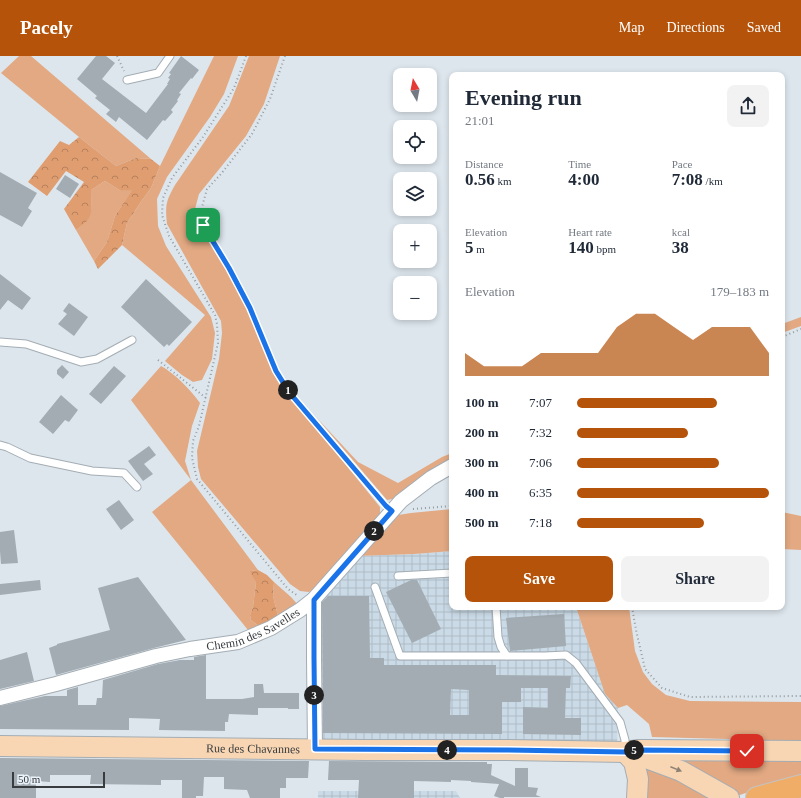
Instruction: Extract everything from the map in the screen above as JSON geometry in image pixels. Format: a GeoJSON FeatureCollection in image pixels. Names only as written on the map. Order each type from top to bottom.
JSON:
{"type":"FeatureCollection","features":[{"type":"Feature","properties":{"kind":"main road","name":"Rue des Chavannes"},"geometry":{"type":"LineString","coordinates":[[0,746],[626,752]]}},
{"type":"Feature","properties":{"kind":"main road"},"geometry":{"type":"LineString","coordinates":[[626,752],[639,750],[801,751]]}},
{"type":"Feature","properties":{"kind":"main road"},"geometry":{"type":"LineString","coordinates":[[626,752],[634,762],[638,779],[637,798]]}},
{"type":"Feature","properties":{"kind":"main road"},"geometry":{"type":"LineString","coordinates":[[626,752],[681,771],[729,798]]}},
{"type":"Feature","properties":{"kind":"main road"},"geometry":{"type":"LineString","coordinates":[[756,798],[801,786]]}},
{"type":"Feature","properties":{"kind":"street","name":"Chemin des Savelles"},"geometry":{"type":"LineString","coordinates":[[0,698],[156,656],[238,642],[271,628],[314,600],[401,501],[431,478],[449,468]]}},
{"type":"Feature","properties":{"kind":"street"},"geometry":{"type":"LineString","coordinates":[[314,600],[315,749]]}},
{"type":"Feature","properties":{"kind":"lane"},"geometry":{"type":"LineString","coordinates":[[127,80],[158,73],[170,56]]}},
{"type":"Feature","properties":{"kind":"lane"},"geometry":{"type":"LineString","coordinates":[[0,342],[26,344],[81,362],[97,359],[132,340]]}},
{"type":"Feature","properties":{"kind":"lane"},"geometry":{"type":"LineString","coordinates":[[0,445],[8,447],[30,458],[92,471],[124,473],[137,487]]}},
{"type":"Feature","properties":{"kind":"lane"},"geometry":{"type":"LineString","coordinates":[[398,576],[449,573]]}},
{"type":"Feature","properties":{"kind":"lane"},"geometry":{"type":"LineString","coordinates":[[375,587],[400,656],[566,655],[576,663],[620,722],[625,740],[626,752]]}},
{"type":"Feature","properties":{"kind":"lane"},"geometry":{"type":"LineString","coordinates":[[496,610],[498,637],[501,647],[507,656]]}},
{"type":"Feature","properties":{"kind":"path"},"geometry":{"type":"LineString","coordinates":[[117,56],[127,80]]}},
{"type":"Feature","properties":{"kind":"path"},"geometry":{"type":"LineString","coordinates":[[246,56],[234,88],[203,137],[172,178],[163,198],[162,215],[168,236],[215,315],[217,324],[218,343],[199,426],[193,441],[192,458],[197,479],[288,589],[301,598],[314,600]]}},
{"type":"Feature","properties":{"kind":"path"},"geometry":{"type":"LineString","coordinates":[[285,56],[270,99],[252,134],[221,174],[207,189],[202,207],[203,225],[229,268],[250,308],[276,371],[289,392],[386,506],[392,511],[449,506]]}},
{"type":"Feature","properties":{"kind":"path"},"geometry":{"type":"LineString","coordinates":[[785,336],[801,329]]}},
{"type":"Feature","properties":{"kind":"path"},"geometry":{"type":"LineString","coordinates":[[158,360],[206,398]]}},
{"type":"Feature","properties":{"kind":"path"},"geometry":{"type":"LineString","coordinates":[[633,610],[645,669],[662,688],[690,697],[801,696]]}},
{"type":"Feature","properties":{"kind":"shaded area"},"geometry":{"type":"Polygon","coordinates":[[[19,56],[31,56],[151,159],[136,158],[116,166],[1,73],[19,56]]]}},
{"type":"Feature","properties":{"kind":"shaded area"},"geometry":{"type":"Polygon","coordinates":[[[214,56],[238,56],[224,94],[210,117],[167,177],[157,199],[158,226],[166,246],[211,317],[215,333],[212,359],[202,380],[193,382],[165,361],[205,315],[122,245],[127,223],[151,188],[160,166],[214,56]]]}},
{"type":"Feature","properties":{"kind":"shaded area"},"geometry":{"type":"Polygon","coordinates":[[[249,56],[280,56],[264,104],[246,136],[199,194],[195,209],[198,222],[225,266],[246,308],[277,380],[380,507],[380,515],[317,586],[309,592],[300,591],[290,584],[201,479],[198,467],[197,451],[219,359],[222,333],[221,321],[167,224],[166,208],[170,195],[175,185],[229,106],[249,56]]]}},
{"type":"Feature","properties":{"kind":"shaded area"},"geometry":{"type":"Polygon","coordinates":[[[105,181],[121,191],[133,189],[115,216],[107,242],[94,261],[76,230],[86,221],[91,213],[91,190],[105,181]]]}},
{"type":"Feature","properties":{"kind":"shaded area"},"geometry":{"type":"Polygon","coordinates":[[[801,317],[801,326],[785,332],[785,323],[801,317]]]}},
{"type":"Feature","properties":{"kind":"shaded area"},"geometry":{"type":"Polygon","coordinates":[[[161,366],[182,382],[200,403],[192,426],[185,461],[191,480],[131,400],[161,366]]]}},
{"type":"Feature","properties":{"kind":"shaded area"},"geometry":{"type":"Polygon","coordinates":[[[316,417],[358,462],[398,483],[449,454],[449,463],[393,499],[387,500],[316,417]]]}},
{"type":"Feature","properties":{"kind":"shaded area"},"geometry":{"type":"Polygon","coordinates":[[[191,480],[258,570],[251,571],[256,583],[253,607],[250,615],[251,620],[259,626],[248,630],[152,512],[191,480]]]}},
{"type":"Feature","properties":{"kind":"shaded area"},"geometry":{"type":"Polygon","coordinates":[[[449,509],[449,551],[356,556],[392,516],[449,509]]]}},
{"type":"Feature","properties":{"kind":"shaded area"},"geometry":{"type":"Polygon","coordinates":[[[785,513],[801,516],[801,550],[785,549],[785,513]]]}},
{"type":"Feature","properties":{"kind":"shaded area"},"geometry":{"type":"Polygon","coordinates":[[[449,551],[449,610],[577,610],[605,694],[618,708],[617,747],[318,745],[318,602],[356,556],[449,551]]]}},
{"type":"Feature","properties":{"kind":"shaded area"},"geometry":{"type":"Polygon","coordinates":[[[274,582],[298,605],[278,616],[273,596],[274,582]]]}},
{"type":"Feature","properties":{"kind":"shaded area"},"geometry":{"type":"Polygon","coordinates":[[[577,610],[629,610],[635,651],[643,672],[652,684],[666,695],[690,701],[801,702],[801,741],[652,737],[649,724],[627,705],[618,708],[605,694],[577,610]]]}},
{"type":"Feature","properties":{"kind":"shaded area"},"geometry":{"type":"Polygon","coordinates":[[[664,754],[801,755],[801,776],[733,797],[664,754]]]}},
{"type":"Feature","properties":{"kind":"shaded area"},"geometry":{"type":"Polygon","coordinates":[[[655,766],[713,798],[644,798],[646,769],[655,766]]]}},
{"type":"Feature","properties":{"kind":"shaded area"},"geometry":{"type":"Polygon","coordinates":[[[318,791],[456,791],[460,798],[318,798],[318,791]]]}},
{"type":"Feature","properties":{"kind":"green space"},"geometry":{"type":"Polygon","coordinates":[[[79,137],[116,166],[136,158],[151,159],[160,166],[151,188],[127,223],[122,245],[98,269],[94,261],[107,242],[115,216],[132,190],[121,191],[105,181],[91,190],[92,208],[90,217],[76,230],[64,209],[84,182],[66,171],[47,196],[28,182],[60,141],[69,145],[79,137]]]}},
{"type":"Feature","properties":{"kind":"green space"},"geometry":{"type":"Polygon","coordinates":[[[258,570],[267,575],[274,582],[273,596],[278,616],[259,626],[251,620],[250,615],[253,607],[256,583],[250,571],[258,570]]]}},
{"type":"Feature","properties":{"kind":"building"},"geometry":{"type":"Polygon","coordinates":[[[96,56],[106,56],[115,63],[102,79],[146,113],[168,84],[170,79],[168,78],[171,74],[169,73],[181,56],[199,70],[179,93],[181,94],[177,100],[178,101],[171,110],[173,112],[165,121],[163,120],[147,140],[119,117],[116,122],[106,114],[110,110],[95,98],[97,96],[77,79],[96,56]]]}},
{"type":"Feature","properties":{"kind":"building"},"geometry":{"type":"Polygon","coordinates":[[[0,172],[37,193],[28,208],[32,211],[22,227],[0,215],[0,172]]]}},
{"type":"Feature","properties":{"kind":"building"},"geometry":{"type":"Polygon","coordinates":[[[65,175],[79,184],[70,198],[56,189],[65,175]]]}},
{"type":"Feature","properties":{"kind":"building"},"geometry":{"type":"Polygon","coordinates":[[[0,274],[31,298],[22,310],[8,300],[0,310],[0,274]]]}},
{"type":"Feature","properties":{"kind":"building"},"geometry":{"type":"Polygon","coordinates":[[[146,279],[192,322],[169,346],[167,344],[164,347],[121,307],[146,279]]]}},
{"type":"Feature","properties":{"kind":"building"},"geometry":{"type":"Polygon","coordinates":[[[69,303],[88,317],[74,336],[58,324],[67,314],[63,311],[69,303]]]}},
{"type":"Feature","properties":{"kind":"building"},"geometry":{"type":"Polygon","coordinates":[[[62,365],[69,372],[63,379],[57,374],[57,370],[62,365]]]}},
{"type":"Feature","properties":{"kind":"building"},"geometry":{"type":"Polygon","coordinates":[[[114,366],[126,376],[101,404],[89,394],[114,366]]]}},
{"type":"Feature","properties":{"kind":"building"},"geometry":{"type":"Polygon","coordinates":[[[61,395],[78,410],[69,422],[65,420],[53,434],[39,422],[61,395]]]}},
{"type":"Feature","properties":{"kind":"building"},"geometry":{"type":"Polygon","coordinates":[[[149,446],[156,455],[144,464],[153,474],[143,481],[128,461],[149,446]]]}},
{"type":"Feature","properties":{"kind":"building"},"geometry":{"type":"Polygon","coordinates":[[[119,500],[134,520],[121,530],[106,509],[119,500]]]}},
{"type":"Feature","properties":{"kind":"building"},"geometry":{"type":"Polygon","coordinates":[[[14,530],[18,563],[1,564],[0,532],[14,530]]]}},
{"type":"Feature","properties":{"kind":"building"},"geometry":{"type":"Polygon","coordinates":[[[138,577],[186,640],[56,675],[49,648],[57,644],[110,630],[98,588],[138,577]]]}},
{"type":"Feature","properties":{"kind":"building"},"geometry":{"type":"Polygon","coordinates":[[[40,580],[41,590],[0,595],[0,584],[40,580]]]}},
{"type":"Feature","properties":{"kind":"building"},"geometry":{"type":"Polygon","coordinates":[[[411,580],[417,580],[441,629],[412,643],[386,592],[411,580]]]}},
{"type":"Feature","properties":{"kind":"building"},"geometry":{"type":"Polygon","coordinates":[[[328,596],[369,596],[370,658],[384,658],[384,665],[496,665],[496,675],[571,676],[570,688],[566,688],[565,718],[581,718],[581,735],[523,734],[523,707],[548,708],[548,688],[521,688],[521,702],[502,702],[502,734],[323,733],[322,602],[328,596]],[[451,689],[450,715],[469,715],[469,690],[451,689]]]}},
{"type":"Feature","properties":{"kind":"building"},"geometry":{"type":"Polygon","coordinates":[[[564,614],[566,646],[510,651],[506,618],[564,614]]]}},
{"type":"Feature","properties":{"kind":"building"},"geometry":{"type":"Polygon","coordinates":[[[27,652],[34,681],[0,689],[0,660],[27,652]]]}},
{"type":"Feature","properties":{"kind":"building"},"geometry":{"type":"Polygon","coordinates":[[[206,655],[206,699],[242,699],[254,697],[254,684],[263,684],[264,693],[299,693],[299,709],[258,708],[258,715],[229,714],[228,722],[225,722],[225,731],[159,730],[160,719],[129,718],[129,730],[0,729],[0,706],[45,696],[67,696],[67,690],[78,687],[78,705],[96,705],[97,698],[102,698],[103,680],[158,664],[180,660],[194,660],[194,657],[206,655]]]}},
{"type":"Feature","properties":{"kind":"building"},"geometry":{"type":"Polygon","coordinates":[[[0,758],[309,761],[308,778],[286,778],[286,788],[280,788],[280,798],[250,798],[247,790],[224,789],[224,777],[204,777],[203,796],[196,796],[196,798],[182,798],[182,780],[161,780],[161,785],[90,784],[91,775],[50,775],[50,782],[36,781],[36,798],[0,798],[0,758]]]}},
{"type":"Feature","properties":{"kind":"building"},"geometry":{"type":"Polygon","coordinates":[[[329,761],[487,762],[487,764],[492,764],[491,775],[515,786],[515,768],[528,768],[528,787],[538,788],[536,795],[541,797],[500,798],[494,796],[499,784],[451,780],[451,782],[414,781],[414,798],[358,798],[359,780],[328,780],[329,761]]]}},
{"type":"Feature","properties":{"kind":"route"},"geometry":{"type":"LineString","coordinates":[[203,225],[229,268],[250,308],[276,371],[289,392],[386,506],[392,511],[314,600],[315,749],[626,752],[639,750],[747,751]]}}]}
